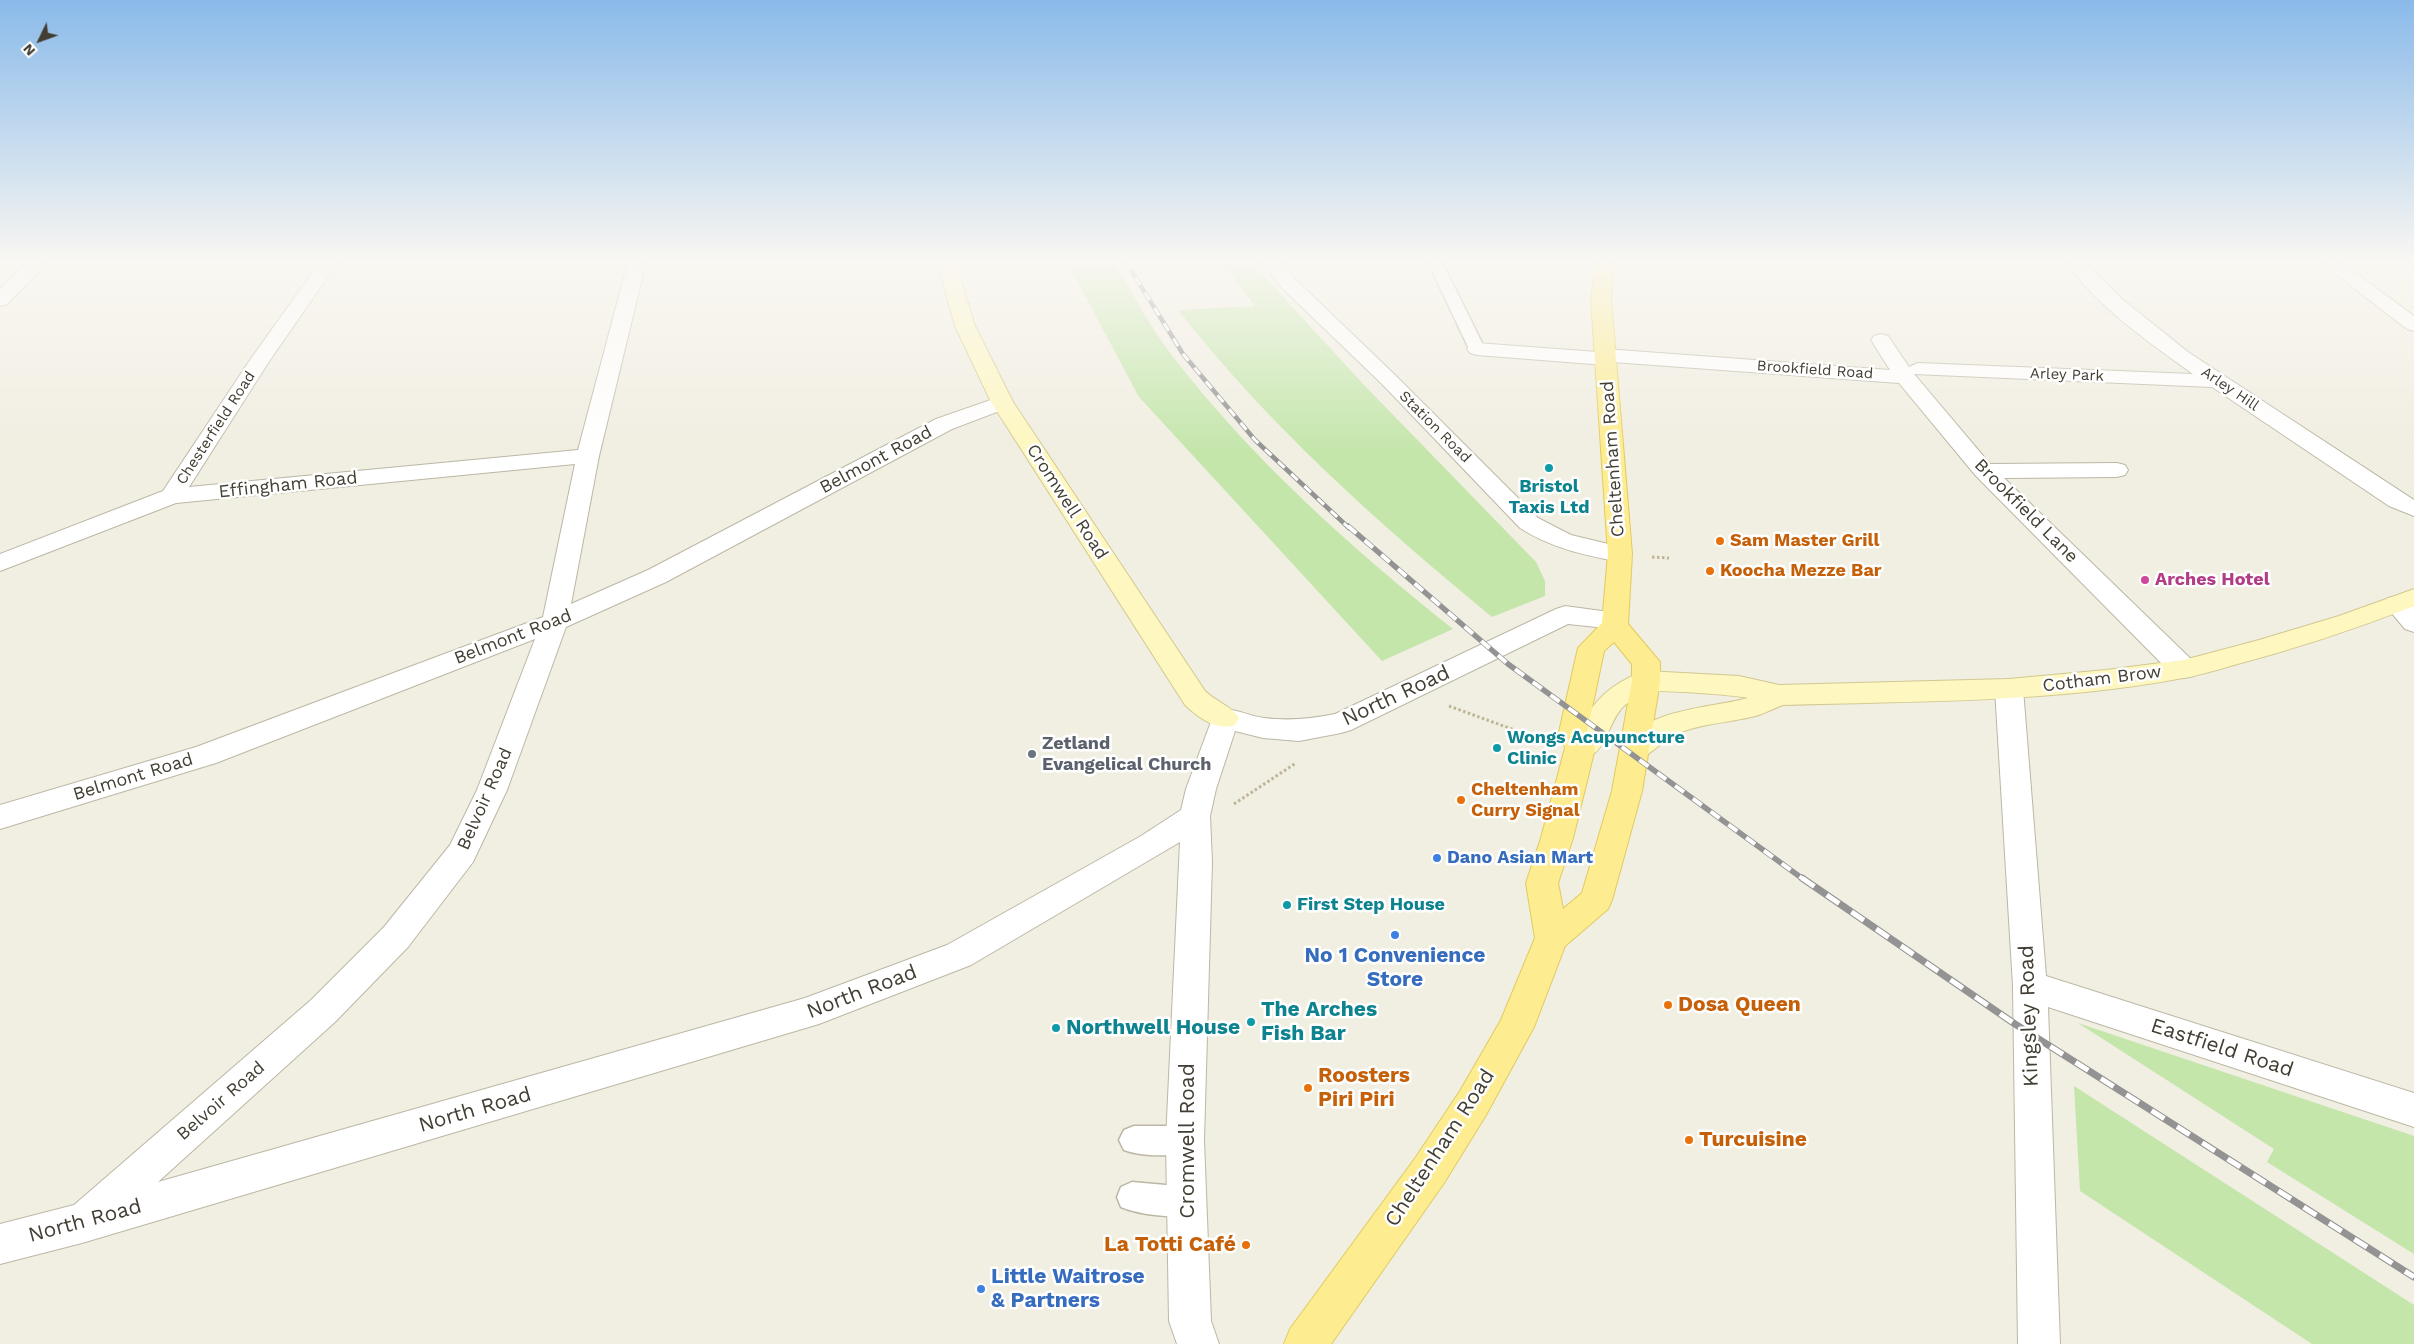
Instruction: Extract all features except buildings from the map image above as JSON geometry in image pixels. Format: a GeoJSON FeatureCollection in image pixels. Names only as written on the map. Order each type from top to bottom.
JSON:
{"type":"FeatureCollection","features":[{"type":"Feature","properties":{"kind":"main road","name":"Cheltenham Road"},"geometry":{"type":"LineString","coordinates":[[1305,1344],[1430,1170],[1473,1103],[1516,1027],[1552,938],[1596,900],[1628,791],[1646,681],[1646,662],[1615,623],[1620,554],[1603,325]]}},
{"type":"Feature","properties":{"kind":"main road"},"geometry":{"type":"LineString","coordinates":[[1552,938],[1542,883],[1557,838],[1580,748],[1573,732],[1591,648],[1615,623]]}},
{"type":"Feature","properties":{"kind":"street","name":"Chesterfield Road"},"geometry":{"type":"LineString","coordinates":[[172,496],[285,325]]}},
{"type":"Feature","properties":{"kind":"street","name":"Belvoir Road"},"geometry":{"type":"LineString","coordinates":[[82,1223],[323,1011],[396,937],[462,853],[492,790],[555,622],[588,456],[620,325]]}},
{"type":"Feature","properties":{"kind":"street","name":"Cromwell Road"},"geometry":{"type":"LineString","coordinates":[[965,325],[1002,402],[1195,698],[1207,709],[1225,718]]}},
{"type":"Feature","properties":{"kind":"street","name":"Station Road"},"geometry":{"type":"LineString","coordinates":[[1331,325],[1389,380],[1530,523],[1550,538],[1584,548],[1620,554]]}},
{"type":"Feature","properties":{"kind":"street","name":"Arley Hill"},"geometry":{"type":"LineString","coordinates":[[2142,325],[2216,380],[2405,505],[2414,520]]}},
{"type":"Feature","properties":{"kind":"street","name":"Brookfield Lane"},"geometry":{"type":"LineString","coordinates":[[1881,340],[1912,373],[1984,471],[2184,669]]}},
{"type":"Feature","properties":{"kind":"street","name":"Brookfield Road"},"geometry":{"type":"LineString","coordinates":[[1477,348],[1605,357],[1912,373]]}},
{"type":"Feature","properties":{"kind":"street","name":"Arley Park"},"geometry":{"type":"LineString","coordinates":[[1912,373],[2216,380]]}},
{"type":"Feature","properties":{"kind":"street","name":"Belmont Road"},"geometry":{"type":"LineString","coordinates":[[0,817],[206,755],[555,622],[657,576],[944,424],[1002,402]]}},
{"type":"Feature","properties":{"kind":"street","name":"Effingham Road"},"geometry":{"type":"LineString","coordinates":[[0,563],[172,496],[588,456]]}},
{"type":"Feature","properties":{"kind":"street"},"geometry":{"type":"LineString","coordinates":[[1984,471],[2117,470]]}},
{"type":"Feature","properties":{"kind":"street","name":"Cotham Brow"},"geometry":{"type":"LineString","coordinates":[[1646,681],[1740,686],[1779,695],[2009,689],[2106,680],[2184,669],[2265,648],[2348,622],[2408,608]]}},
{"type":"Feature","properties":{"kind":"street","name":"North Road"},"geometry":{"type":"LineString","coordinates":[[1225,718],[1263,728],[1299,730],[1342,723],[1565,615],[1615,623]]}},
{"type":"Feature","properties":{"kind":"street"},"geometry":{"type":"LineString","coordinates":[[1580,748],[1592,739],[1597,722],[1615,698],[1646,681]]}},
{"type":"Feature","properties":{"kind":"street","name":"Kingsley Road"},"geometry":{"type":"LineString","coordinates":[[2009,689],[2030,986],[2039,1344]]}},
{"type":"Feature","properties":{"kind":"street","name":"Cotham Brow"},"geometry":{"type":"LineString","coordinates":[[1636,748],[1663,728],[1683,720],[1752,707],[1779,695]]}},
{"type":"Feature","properties":{"kind":"street"},"geometry":{"type":"LineString","coordinates":[[1195,816],[1201,789],[1225,718]]}},
{"type":"Feature","properties":{"kind":"street","name":"Cromwell Road"},"geometry":{"type":"LineString","coordinates":[[1195,816],[1196,854],[1185,1140],[1190,1321],[1198,1344]]}},
{"type":"Feature","properties":{"kind":"street","name":"North Road"},"geometry":{"type":"LineString","coordinates":[[0,1244],[82,1223],[807,1013],[959,955],[1152,845],[1195,816]]}},
{"type":"Feature","properties":{"kind":"street","name":"Eastfield Road"},"geometry":{"type":"LineString","coordinates":[[2030,986],[2414,1110]]}},
{"type":"Feature","properties":{"kind":"lane"},"geometry":{"type":"LineString","coordinates":[[1466,325],[1477,348]]}},
{"type":"Feature","properties":{"kind":"lane"},"geometry":{"type":"LineString","coordinates":[[1134,1140],[1185,1140]]}},
{"type":"Feature","properties":{"kind":"lane"},"geometry":{"type":"LineString","coordinates":[[1132,1197],[1188,1202]]}},
{"type":"Feature","properties":{"kind":"path"},"geometry":{"type":"LineString","coordinates":[[1413,688],[1450,707],[1546,741]]}},
{"type":"Feature","properties":{"kind":"path"},"geometry":{"type":"LineString","coordinates":[[1195,816],[1214,816],[1244,798],[1310,754],[1342,723]]}},
{"type":"Feature","properties":{"kind":"green space"},"geometry":{"type":"Polygon","coordinates":[[[1100,325],[1151,325],[1174,358],[1205,396],[1271,468],[1341,535],[1453,629],[1382,661],[1139,397],[1100,325]]]}},
{"type":"Feature","properties":{"kind":"green space"},"geometry":{"type":"Polygon","coordinates":[[[1190,325],[1309,325],[1365,386],[1536,562],[1545,581],[1545,596],[1492,617],[1408,546],[1326,472],[1249,394],[1190,325]]]}},
{"type":"Feature","properties":{"kind":"green space"},"geometry":{"type":"Polygon","coordinates":[[[2078,1023],[2414,1136],[2414,1254],[2267,1162],[2274,1149],[2078,1023]]]}},
{"type":"Feature","properties":{"kind":"green space"},"geometry":{"type":"Polygon","coordinates":[[[2074,1086],[2414,1305],[2414,1344],[2312,1344],[2080,1191],[2074,1086]]]}},
{"type":"Feature","properties":{"kind":"railway"},"geometry":{"type":"LineString","coordinates":[[1165,325],[1183,354],[1255,440],[1349,528]]}},
{"type":"Feature","properties":{"kind":"railway"},"geometry":{"type":"LineString","coordinates":[[1348,526],[1508,664],[1803,879]]}},
{"type":"Feature","properties":{"kind":"railway"},"geometry":{"type":"LineString","coordinates":[[1802,878],[2015,1024],[2414,1277]]}},
{"type":"Feature","properties":{"kind":"place","name":"Bristol Taxis Ltd"},"geometry":{"type":"Point","coordinates":[1549,468]}},
{"type":"Feature","properties":{"kind":"place","name":"Sam Master Grill"},"geometry":{"type":"Point","coordinates":[1720,541]}},
{"type":"Feature","properties":{"kind":"place","name":"Koocha Mezze Bar"},"geometry":{"type":"Point","coordinates":[1710,571]}},
{"type":"Feature","properties":{"kind":"place","name":"Arches Hotel"},"geometry":{"type":"Point","coordinates":[2145,580]}},
{"type":"Feature","properties":{"kind":"place","name":"Wongs Acupuncture Clinic"},"geometry":{"type":"Point","coordinates":[1497,748]}},
{"type":"Feature","properties":{"kind":"place","name":"Zetland Evangelical Church"},"geometry":{"type":"Point","coordinates":[1032,754]}},
{"type":"Feature","properties":{"kind":"place","name":"Cheltenham Curry Signal"},"geometry":{"type":"Point","coordinates":[1461,800]}},
{"type":"Feature","properties":{"kind":"place","name":"Dano Asian Mart"},"geometry":{"type":"Point","coordinates":[1437,858]}},
{"type":"Feature","properties":{"kind":"place","name":"First Step House"},"geometry":{"type":"Point","coordinates":[1287,905]}},
{"type":"Feature","properties":{"kind":"place","name":"No 1 Convenience Store"},"geometry":{"type":"Point","coordinates":[1395,935]}},
{"type":"Feature","properties":{"kind":"place","name":"Dosa Queen"},"geometry":{"type":"Point","coordinates":[1668,1005]}},
{"type":"Feature","properties":{"kind":"place","name":"The Arches Fish Bar"},"geometry":{"type":"Point","coordinates":[1251,1022]}},
{"type":"Feature","properties":{"kind":"place","name":"Northwell House"},"geometry":{"type":"Point","coordinates":[1056,1028]}},
{"type":"Feature","properties":{"kind":"place","name":"Roosters Piri Piri"},"geometry":{"type":"Point","coordinates":[1308,1088]}},
{"type":"Feature","properties":{"kind":"place","name":"Turcuisine"},"geometry":{"type":"Point","coordinates":[1689,1140]}},
{"type":"Feature","properties":{"kind":"place","name":"La Totti Café"},"geometry":{"type":"Point","coordinates":[1246,1245]}},
{"type":"Feature","properties":{"kind":"place","name":"Little Waitrose & Partners"},"geometry":{"type":"Point","coordinates":[981,1289]}}]}
